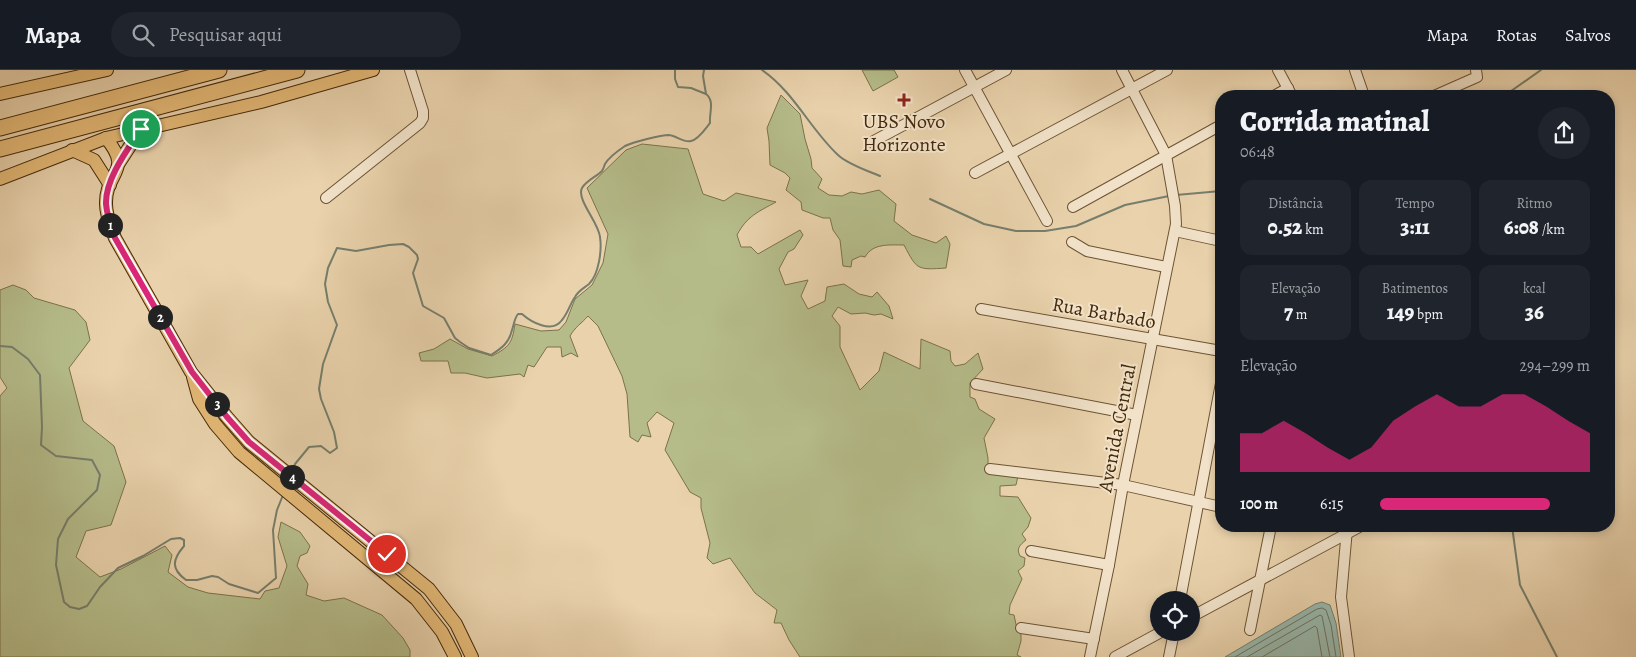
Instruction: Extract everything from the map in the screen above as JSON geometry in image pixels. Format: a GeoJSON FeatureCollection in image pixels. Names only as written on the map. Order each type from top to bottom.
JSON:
{"type":"FeatureCollection","features":[{"type":"Feature","properties":{"kind":"highway"},"geometry":{"type":"LineString","coordinates":[[0,128],[219,70]]}},
{"type":"Feature","properties":{"kind":"highway"},"geometry":{"type":"LineString","coordinates":[[0,149],[297,70]]}},
{"type":"Feature","properties":{"kind":"main road"},"geometry":{"type":"LineString","coordinates":[[0,94],[107,70]]}},
{"type":"Feature","properties":{"kind":"main road"},"geometry":{"type":"LineString","coordinates":[[0,179],[106,138],[261,102],[373,70]]}},
{"type":"Feature","properties":{"kind":"main road"},"geometry":{"type":"LineString","coordinates":[[141,129],[119,163],[110,185],[106,202],[109,221],[115,238],[192,372],[249,442],[429,589],[456,624],[472,657]]}},
{"type":"Feature","properties":{"kind":"main road"},"geometry":{"type":"LineString","coordinates":[[106,138],[117,154],[119,163]]}},
{"type":"Feature","properties":{"kind":"main road"},"geometry":{"type":"LineString","coordinates":[[72,150],[94,160],[110,185]]}},
{"type":"Feature","properties":{"kind":"main road"},"geometry":{"type":"LineString","coordinates":[[192,372],[199,399],[215,424],[238,452],[416,599],[442,632],[456,657]]}},
{"type":"Feature","properties":{"kind":"street"},"geometry":{"type":"LineString","coordinates":[[326,198],[420,123],[423,118],[423,111],[410,70]]}},
{"type":"Feature","properties":{"kind":"street"},"geometry":{"type":"LineString","coordinates":[[965,70],[1047,221]]}},
{"type":"Feature","properties":{"kind":"street"},"geometry":{"type":"LineString","coordinates":[[872,142],[1006,70]]}},
{"type":"Feature","properties":{"kind":"street","name":"Avenida Central"},"geometry":{"type":"LineString","coordinates":[[1090,657],[1166,267],[1175,231],[1175,206],[1166,155],[1122,70]]}},
{"type":"Feature","properties":{"kind":"street"},"geometry":{"type":"LineString","coordinates":[[975,173],[1167,70]]}},
{"type":"Feature","properties":{"kind":"street"},"geometry":{"type":"LineString","coordinates":[[1278,70],[1289,90]]}},
{"type":"Feature","properties":{"kind":"street"},"geometry":{"type":"LineString","coordinates":[[1355,70],[1362,90]]}},
{"type":"Feature","properties":{"kind":"street"},"geometry":{"type":"LineString","coordinates":[[1445,90],[1477,73]]}},
{"type":"Feature","properties":{"kind":"street"},"geometry":{"type":"LineString","coordinates":[[1073,207],[1215,128]]}},
{"type":"Feature","properties":{"kind":"street"},"geometry":{"type":"LineString","coordinates":[[1175,231],[1215,240]]}},
{"type":"Feature","properties":{"kind":"street"},"geometry":{"type":"LineString","coordinates":[[1072,242],[1087,251],[1166,267]]}},
{"type":"Feature","properties":{"kind":"street","name":"Rua Barbado"},"geometry":{"type":"LineString","coordinates":[[981,309],[1215,350]]}},
{"type":"Feature","properties":{"kind":"street"},"geometry":{"type":"LineString","coordinates":[[976,384],[1137,414]]}},
{"type":"Feature","properties":{"kind":"street"},"geometry":{"type":"LineString","coordinates":[[1182,591],[1215,414]]}},
{"type":"Feature","properties":{"kind":"street"},"geometry":{"type":"LineString","coordinates":[[990,470],[1123,485],[1215,506]]}},
{"type":"Feature","properties":{"kind":"street"},"geometry":{"type":"LineString","coordinates":[[1250,630],[1270,532]]}},
{"type":"Feature","properties":{"kind":"street"},"geometry":{"type":"LineString","coordinates":[[1200,612],[1260,581],[1344,532]]}},
{"type":"Feature","properties":{"kind":"street"},"geometry":{"type":"LineString","coordinates":[[1347,532],[1340,597],[1349,657]]}},
{"type":"Feature","properties":{"kind":"street"},"geometry":{"type":"LineString","coordinates":[[1032,551],[1109,565]]}},
{"type":"Feature","properties":{"kind":"street"},"geometry":{"type":"LineString","coordinates":[[1022,628],[1094,639]]}},
{"type":"Feature","properties":{"kind":"street"},"geometry":{"type":"LineString","coordinates":[[1115,657],[1150,638]]}},
{"type":"Feature","properties":{"kind":"street"},"geometry":{"type":"LineString","coordinates":[[1169,657],[1172,641]]}},
{"type":"Feature","properties":{"kind":"green space"},"geometry":{"type":"Polygon","coordinates":[[[862,70],[894,70],[898,77],[873,91],[862,70]]]}},
{"type":"Feature","properties":{"kind":"green space"},"geometry":{"type":"Polygon","coordinates":[[[781,95],[800,114],[812,168],[822,179],[818,188],[829,195],[842,196],[851,192],[862,194],[879,190],[896,204],[894,221],[912,235],[936,243],[946,236],[950,244],[946,268],[929,269],[919,267],[915,264],[904,245],[877,247],[868,252],[865,257],[861,256],[852,260],[851,267],[843,266],[840,240],[833,230],[830,218],[823,218],[802,210],[801,202],[786,190],[790,178],[770,165],[767,128],[781,95]]]}},
{"type":"Feature","properties":{"kind":"green space"},"geometry":{"type":"Polygon","coordinates":[[[642,144],[688,149],[703,194],[724,201],[736,193],[776,202],[749,219],[737,235],[741,247],[751,247],[758,254],[800,230],[803,235],[794,249],[788,252],[779,269],[785,285],[808,280],[801,296],[808,309],[825,301],[827,287],[844,284],[859,294],[872,297],[877,292],[889,306],[893,319],[881,314],[851,314],[838,307],[832,316],[840,326],[840,347],[860,390],[879,371],[884,352],[920,369],[921,339],[950,351],[951,361],[955,366],[965,364],[978,353],[983,369],[970,383],[970,397],[975,399],[979,409],[995,419],[984,438],[988,458],[988,472],[1018,476],[1016,485],[1000,486],[1000,496],[1018,497],[1031,518],[1028,527],[1022,534],[1026,540],[1020,545],[1019,553],[1020,556],[1025,558],[1024,566],[1018,571],[1022,579],[1010,605],[1009,614],[1014,615],[1017,629],[1021,632],[1021,641],[1017,655],[1021,657],[800,657],[781,623],[774,623],[777,610],[755,593],[730,558],[713,564],[707,558],[710,543],[701,508],[701,498],[690,492],[665,450],[674,423],[657,412],[647,423],[651,437],[642,435],[638,442],[630,437],[627,394],[622,376],[598,326],[588,316],[570,336],[578,357],[571,353],[562,357],[561,347],[547,347],[534,367],[528,365],[524,377],[520,374],[487,378],[465,373],[451,373],[448,361],[421,361],[419,353],[434,349],[450,339],[468,349],[492,356],[509,344],[513,336],[515,324],[541,331],[559,330],[566,322],[575,299],[592,285],[603,263],[608,234],[587,188],[626,150],[642,144]]]}},
{"type":"Feature","properties":{"kind":"green space"},"geometry":{"type":"Polygon","coordinates":[[[13,285],[26,290],[34,298],[75,310],[86,322],[90,340],[69,368],[83,421],[114,446],[126,482],[111,525],[86,531],[76,557],[100,577],[121,569],[165,546],[172,555],[168,572],[188,587],[208,593],[260,599],[265,591],[279,588],[287,566],[278,537],[281,522],[300,532],[310,546],[307,553],[300,556],[297,566],[308,584],[306,595],[324,601],[344,598],[382,615],[403,638],[410,650],[410,657],[0,657],[0,396],[7,388],[0,377],[0,290],[13,285]]]}},
{"type":"Feature","properties":{"kind":"water"},"geometry":{"type":"Polygon","coordinates":[[[1322,602],[1330,605],[1336,623],[1341,657],[1225,657],[1315,604],[1322,602]]]}},
{"type":"Feature","properties":{"kind":"waterway"},"geometry":{"type":"LineString","coordinates":[[675,70],[675,79],[678,87],[691,88],[706,94]]}},
{"type":"Feature","properties":{"kind":"waterway"},"geometry":{"type":"LineString","coordinates":[[292,471],[295,464],[309,447],[321,446],[330,453],[337,448],[334,432],[319,389],[323,364],[337,325],[328,302],[325,284],[328,268],[337,248],[356,251],[389,245],[403,244],[409,247],[417,255],[418,259],[413,273],[423,306],[444,318],[455,338],[469,348],[491,355],[504,345],[511,335],[518,314],[522,314],[542,325],[553,326],[558,324],[579,291],[592,280],[599,262],[601,242],[599,231],[582,198],[582,188],[602,171],[612,156],[625,146],[665,135],[688,141],[694,140],[699,136],[710,123],[711,104],[706,94],[704,70]]}},
{"type":"Feature","properties":{"kind":"waterway"},"geometry":{"type":"LineString","coordinates":[[762,70],[793,100],[828,145],[842,159],[880,176]]}},
{"type":"Feature","properties":{"kind":"waterway"},"geometry":{"type":"LineString","coordinates":[[1513,90],[1541,70]]}},
{"type":"Feature","properties":{"kind":"waterway"},"geometry":{"type":"LineString","coordinates":[[1176,195],[1215,192]]}},
{"type":"Feature","properties":{"kind":"waterway"},"geometry":{"type":"LineString","coordinates":[[930,199],[984,224],[1016,231],[1045,231],[1076,226],[1125,205],[1169,196]]}},
{"type":"Feature","properties":{"kind":"waterway"},"geometry":{"type":"LineString","coordinates":[[0,346],[12,347],[28,359],[40,375],[41,445],[56,456],[92,460],[100,475],[97,490],[68,519],[58,539],[56,565],[64,602],[70,607],[79,609],[87,606],[100,587],[118,568],[171,539],[180,538],[184,540],[184,546],[177,556],[175,564],[178,572],[186,580],[197,580],[212,576],[218,577],[229,584],[258,593],[276,578],[273,530],[277,510],[283,495]]}},
{"type":"Feature","properties":{"kind":"waterway"},"geometry":{"type":"LineString","coordinates":[[1513,532],[1520,585],[1557,657]]}},
{"type":"Feature","properties":{"kind":"place","name":"UBS Novo Horizonte"},"geometry":{"type":"Point","coordinates":[904,100]}},
{"type":"Feature","properties":{"kind":"route"},"geometry":{"type":"LineString","coordinates":[[141,129],[119,163],[110,185],[106,202],[109,221],[115,238],[192,372],[249,442],[387,554]]}}]}
